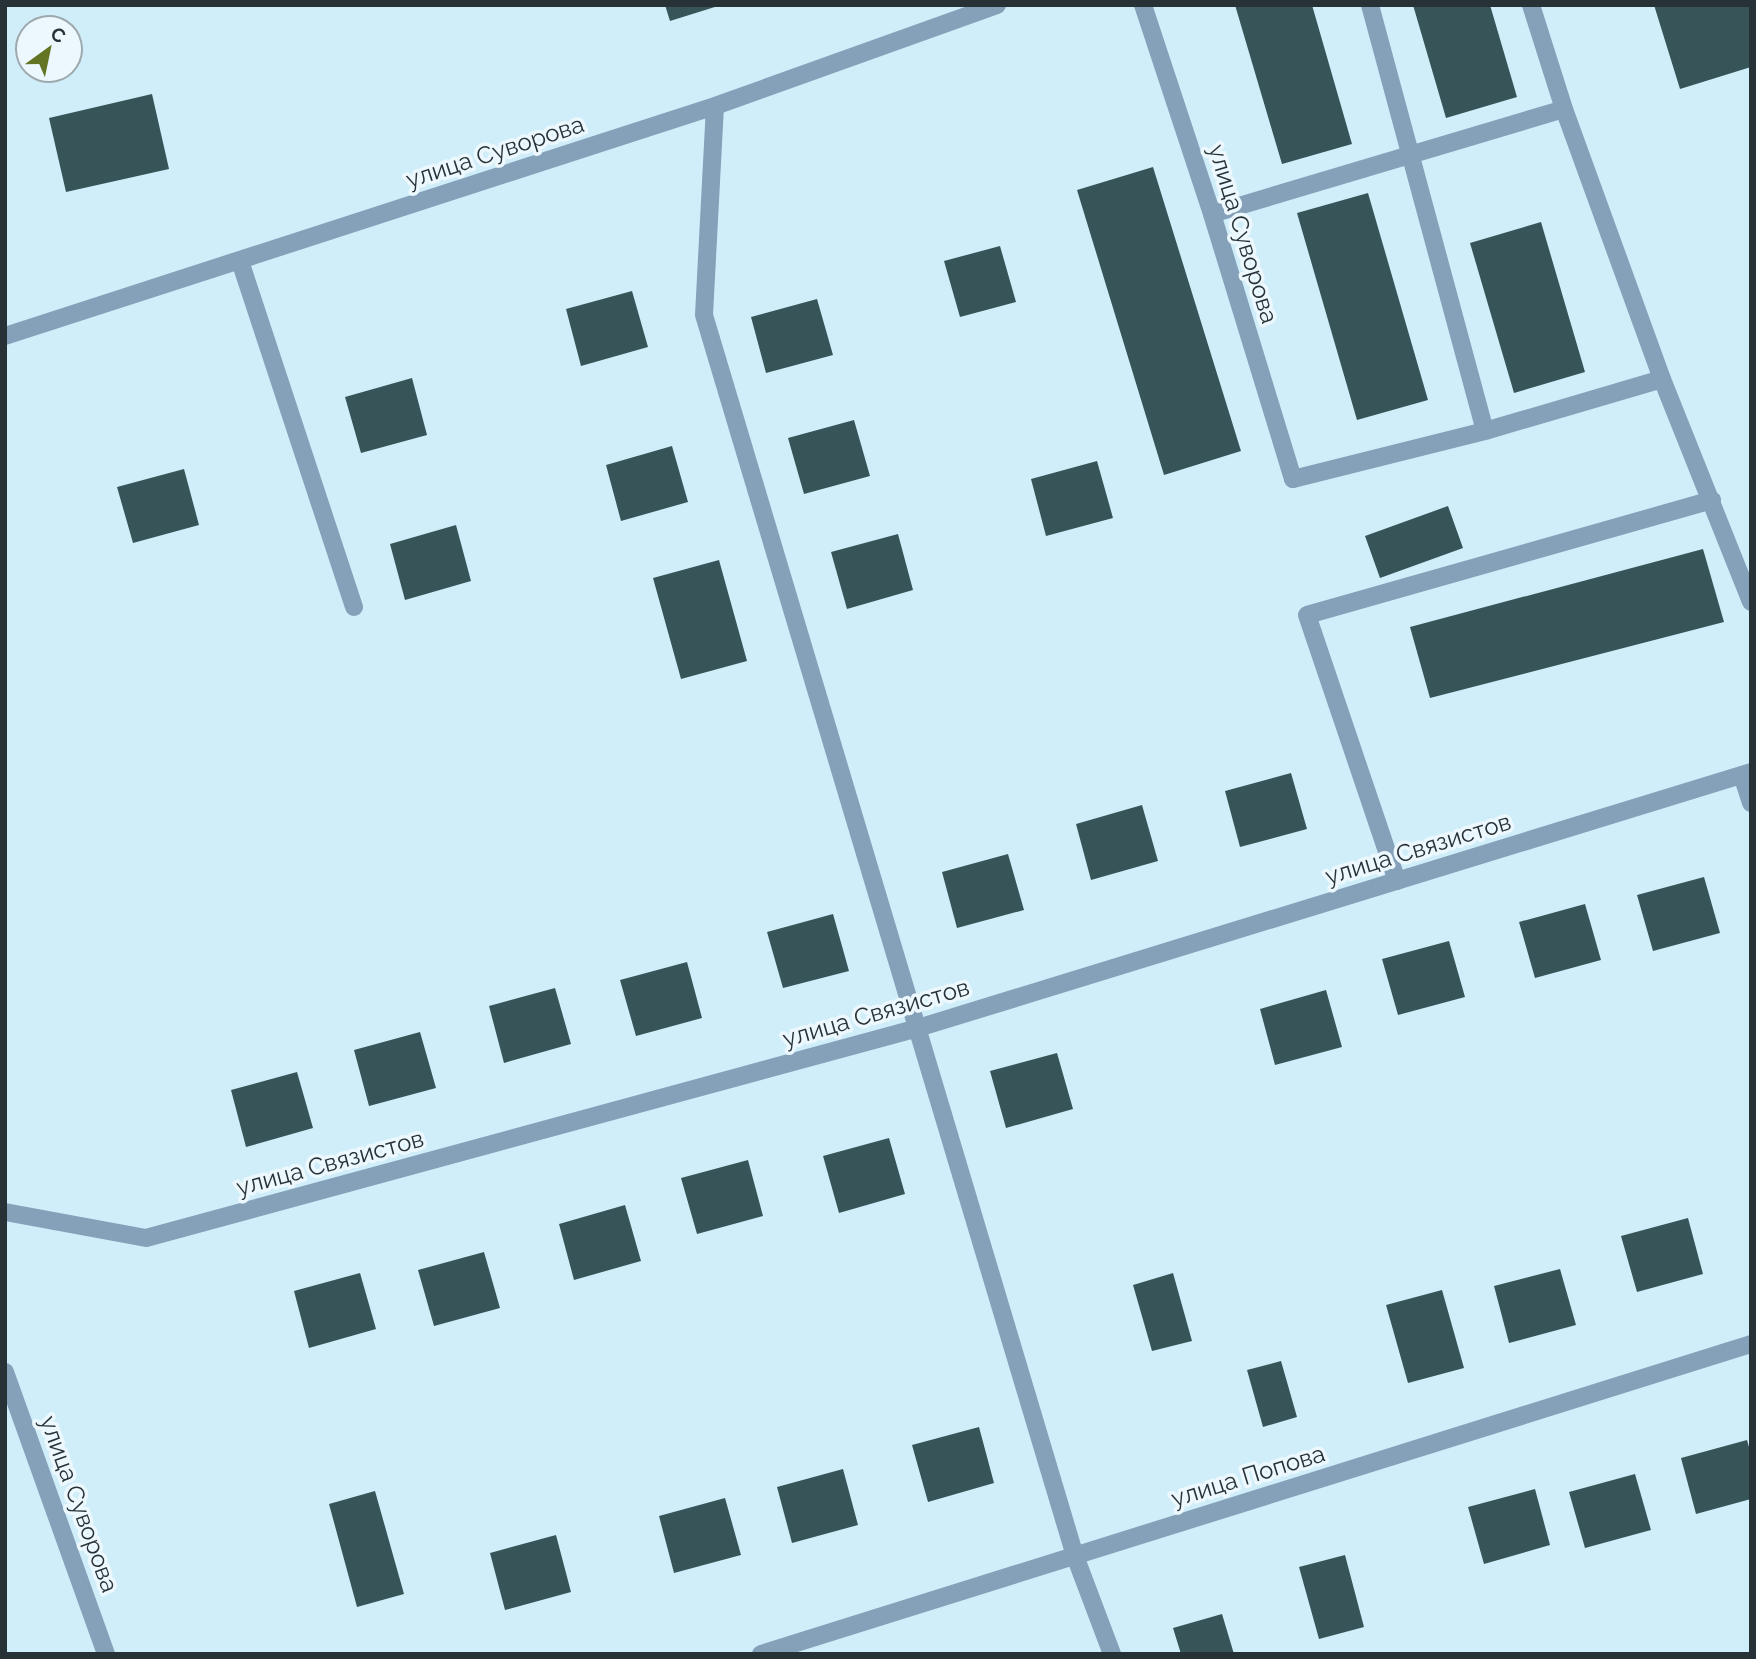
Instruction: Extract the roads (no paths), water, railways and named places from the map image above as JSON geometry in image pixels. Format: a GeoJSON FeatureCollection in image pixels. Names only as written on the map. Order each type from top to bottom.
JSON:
{"type":"FeatureCollection","features":[{"type":"Feature","properties":{"kind":"street","name":"улица Суворова"},"geometry":{"type":"LineString","coordinates":[[5,336],[715,106],[997,5]]}},
{"type":"Feature","properties":{"kind":"street","name":"улица Суворова"},"geometry":{"type":"LineString","coordinates":[[1143,5],[1212,214],[1293,479],[1485,431]]}},
{"type":"Feature","properties":{"kind":"street"},"geometry":{"type":"LineString","coordinates":[[1370,5],[1485,431],[1661,379]]}},
{"type":"Feature","properties":{"kind":"street"},"geometry":{"type":"LineString","coordinates":[[1531,5],[1564,109],[1661,379],[1751,602]]}},
{"type":"Feature","properties":{"kind":"street"},"geometry":{"type":"LineString","coordinates":[[715,106],[704,315],[1075,1556],[1112,1654]]}},
{"type":"Feature","properties":{"kind":"street"},"geometry":{"type":"LineString","coordinates":[[1212,214],[1564,109]]}},
{"type":"Feature","properties":{"kind":"street"},"geometry":{"type":"LineString","coordinates":[[240,261],[354,607]]}},
{"type":"Feature","properties":{"kind":"street"},"geometry":{"type":"LineString","coordinates":[[1397,881],[1307,615],[1712,500]]}},
{"type":"Feature","properties":{"kind":"street"},"geometry":{"type":"LineString","coordinates":[[1746,774],[1751,803]]}},
{"type":"Feature","properties":{"kind":"street","name":"улица Связистов"},"geometry":{"type":"LineString","coordinates":[[5,1212],[146,1238],[918,1028],[1746,774]]}},
{"type":"Feature","properties":{"kind":"street","name":"улица Попова"},"geometry":{"type":"LineString","coordinates":[[761,1654],[1751,1343]]}},
{"type":"Feature","properties":{"kind":"street","name":"улица Суворова"},"geometry":{"type":"LineString","coordinates":[[5,1372],[104,1653]]}}]}
